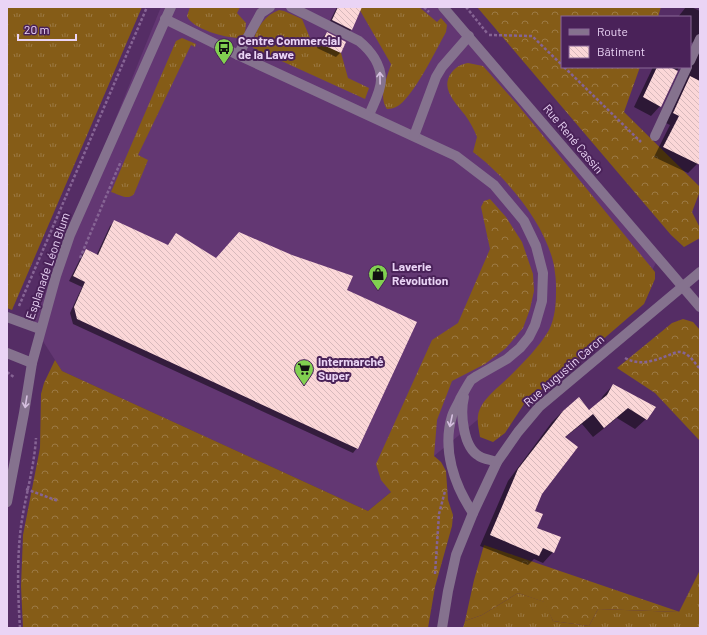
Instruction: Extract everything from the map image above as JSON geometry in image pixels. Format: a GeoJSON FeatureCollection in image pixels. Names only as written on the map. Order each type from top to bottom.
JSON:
{"type":"FeatureCollection","features":[{"type":"Feature","properties":{"kind":"street","name":"Esplanade Léon Blum"},"geometry":{"type":"LineString","coordinates":[[7,502],[32,363],[40,329],[70,235],[171,7]]}},
{"type":"Feature","properties":{"kind":"street"},"geometry":{"type":"LineString","coordinates":[[238,55],[261,13],[270,7]]}},
{"type":"Feature","properties":{"kind":"street"},"geometry":{"type":"LineString","coordinates":[[291,7],[359,41],[368,48],[379,67],[382,81],[369,115]]}},
{"type":"Feature","properties":{"kind":"street","name":"Rue René Cassin"},"geometry":{"type":"LineString","coordinates":[[443,7],[682,288],[700,307]]}},
{"type":"Feature","properties":{"kind":"street"},"geometry":{"type":"LineString","coordinates":[[165,19],[238,55],[456,156],[494,185],[524,221],[536,246],[543,273],[542,301],[535,325],[528,337],[514,354],[477,376],[467,386],[452,415],[450,425],[449,456],[457,487],[472,513]]}},
{"type":"Feature","properties":{"kind":"street"},"geometry":{"type":"LineString","coordinates":[[414,136],[436,77],[442,67],[469,36]]}},
{"type":"Feature","properties":{"kind":"street"},"geometry":{"type":"LineString","coordinates":[[691,59],[700,39]]}},
{"type":"Feature","properties":{"kind":"street"},"geometry":{"type":"LineString","coordinates":[[655,136],[687,68]]}},
{"type":"Feature","properties":{"kind":"street","name":"Rue Augustin Caron"},"geometry":{"type":"LineString","coordinates":[[442,628],[456,556],[472,513],[497,462],[518,432],[539,407],[700,272]]}},
{"type":"Feature","properties":{"kind":"street"},"geometry":{"type":"LineString","coordinates":[[10,318],[40,329]]}},
{"type":"Feature","properties":{"kind":"street"},"geometry":{"type":"LineString","coordinates":[[7,353],[32,363]]}},
{"type":"Feature","properties":{"kind":"street"},"geometry":{"type":"LineString","coordinates":[[467,386],[462,412],[464,431],[468,442],[479,457],[497,462]]}},
{"type":"Feature","properties":{"kind":"path"},"geometry":{"type":"LineString","coordinates":[[10,318],[147,7]]}},
{"type":"Feature","properties":{"kind":"path"},"geometry":{"type":"LineString","coordinates":[[466,7],[489,35],[532,36],[561,64]]}},
{"type":"Feature","properties":{"kind":"path"},"geometry":{"type":"LineString","coordinates":[[565,68],[647,148],[655,136]]}},
{"type":"Feature","properties":{"kind":"path"},"geometry":{"type":"LineString","coordinates":[[78,261],[122,157]]}},
{"type":"Feature","properties":{"kind":"path"},"geometry":{"type":"LineString","coordinates":[[625,358],[642,363],[677,352],[683,352],[687,354],[700,369]]}},
{"type":"Feature","properties":{"kind":"path"},"geometry":{"type":"LineString","coordinates":[[20,628],[18,582],[20,535],[26,489],[35,453],[36,430]]}},
{"type":"Feature","properties":{"kind":"path"},"geometry":{"type":"LineString","coordinates":[[436,564],[439,514],[448,480],[453,470]]}},
{"type":"Feature","properties":{"kind":"path"},"geometry":{"type":"LineString","coordinates":[[26,489],[58,501]]}},
{"type":"Feature","properties":{"kind":"shaded area","name":"Centre Commercial de la Lawe"},"geometry":{"type":"Polygon","coordinates":[[[161,7],[443,7],[658,259],[648,278],[368,511],[62,371],[32,324],[161,7]]]}},
{"type":"Feature","properties":{"kind":"green space"},"geometry":{"type":"Polygon","coordinates":[[[7,7],[142,7],[12,310],[7,308],[7,7]]]}},
{"type":"Feature","properties":{"kind":"green space"},"geometry":{"type":"Polygon","coordinates":[[[190,7],[240,7],[237,13],[246,23],[245,33],[239,38],[233,38],[202,29],[190,21],[187,16],[190,7]]]}},
{"type":"Feature","properties":{"kind":"green space"},"geometry":{"type":"Polygon","coordinates":[[[358,7],[419,7],[437,22],[441,18],[447,25],[446,32],[409,95],[394,108],[387,109],[383,98],[384,87],[391,64],[358,7]]]}},
{"type":"Feature","properties":{"kind":"green space"},"geometry":{"type":"Polygon","coordinates":[[[477,7],[661,7],[658,16],[561,16],[561,68],[640,68],[624,112],[700,187],[700,191],[692,212],[700,228],[700,238],[684,247],[671,235],[477,7]]]}},
{"type":"Feature","properties":{"kind":"green space"},"geometry":{"type":"Polygon","coordinates":[[[279,10],[302,19],[310,38],[341,53],[348,78],[369,88],[365,99],[253,48],[253,42],[260,25],[268,16],[279,10]]]}},
{"type":"Feature","properties":{"kind":"green space"},"geometry":{"type":"Polygon","coordinates":[[[182,38],[196,44],[195,47],[191,45],[138,155],[148,160],[134,194],[126,197],[111,192],[176,41],[182,38]]]}},
{"type":"Feature","properties":{"kind":"green space"},"geometry":{"type":"Polygon","coordinates":[[[468,63],[483,66],[517,104],[655,272],[655,279],[644,304],[524,404],[505,433],[493,442],[480,437],[478,421],[479,410],[486,399],[531,354],[549,330],[555,311],[556,280],[552,256],[536,222],[500,175],[473,152],[477,137],[469,120],[450,95],[447,84],[448,78],[457,67],[468,63]]]}},
{"type":"Feature","properties":{"kind":"green space"},"geometry":{"type":"Polygon","coordinates":[[[490,199],[506,217],[522,242],[533,274],[534,291],[530,309],[523,328],[506,348],[485,364],[452,381],[437,420],[434,456],[441,462],[446,471],[448,500],[453,515],[452,526],[435,587],[428,628],[23,628],[21,586],[23,535],[40,448],[41,394],[44,383],[55,360],[62,371],[368,511],[391,492],[381,480],[376,464],[432,340],[458,323],[490,249],[481,207],[484,201],[490,199]]]}},
{"type":"Feature","properties":{"kind":"green space"},"geometry":{"type":"Polygon","coordinates":[[[683,319],[693,322],[700,330],[700,441],[655,393],[617,368],[672,323],[683,319]]]}},
{"type":"Feature","properties":{"kind":"green space"},"geometry":{"type":"Polygon","coordinates":[[[484,545],[680,612],[598,609],[589,626],[553,621],[544,602],[518,593],[482,615],[465,621],[474,580],[484,545]]]}},
{"type":"Feature","properties":{"kind":"green space"},"geometry":{"type":"Polygon","coordinates":[[[700,570],[700,628],[463,628],[465,621],[482,615],[518,593],[545,602],[553,621],[589,626],[598,609],[679,612],[700,570]]]}},
{"type":"Feature","properties":{"kind":"building"},"geometry":{"type":"Polygon","coordinates":[[[338,7],[362,7],[352,30],[332,20],[338,7]]]}},
{"type":"Feature","properties":{"kind":"building"},"geometry":{"type":"Polygon","coordinates":[[[327,32],[346,42],[341,53],[321,44],[327,32]]]}},
{"type":"Feature","properties":{"kind":"building"},"geometry":{"type":"Polygon","coordinates":[[[657,68],[672,68],[678,71],[661,107],[643,97],[657,68]]]}},
{"type":"Feature","properties":{"kind":"building"},"geometry":{"type":"Polygon","coordinates":[[[690,76],[700,81],[700,165],[663,147],[679,116],[673,113],[690,76]]]}},
{"type":"Feature","properties":{"kind":"building","name":"Intermarché Super"},"geometry":{"type":"Polygon","coordinates":[[[114,220],[168,245],[176,233],[216,258],[239,232],[292,255],[353,276],[347,290],[417,322],[358,449],[77,319],[74,307],[85,282],[73,276],[86,249],[98,255],[114,220]]]}},
{"type":"Feature","properties":{"kind":"building"},"geometry":{"type":"Polygon","coordinates":[[[613,384],[656,407],[647,420],[628,408],[604,428],[593,414],[565,437],[578,447],[542,494],[535,511],[543,514],[537,528],[561,537],[554,553],[543,548],[539,556],[490,535],[518,469],[563,411],[579,397],[589,410],[607,395],[613,384]]]}},
{"type":"Feature","properties":{"kind":"place","name":"Centre Commercial de la Lawe"},"geometry":{"type":"Point","coordinates":[224,65]}},
{"type":"Feature","properties":{"kind":"place","name":"Laverie Révolution"},"geometry":{"type":"Point","coordinates":[378,291]}},
{"type":"Feature","properties":{"kind":"place","name":"Intermarché Super"},"geometry":{"type":"Point","coordinates":[304,386]}}]}
